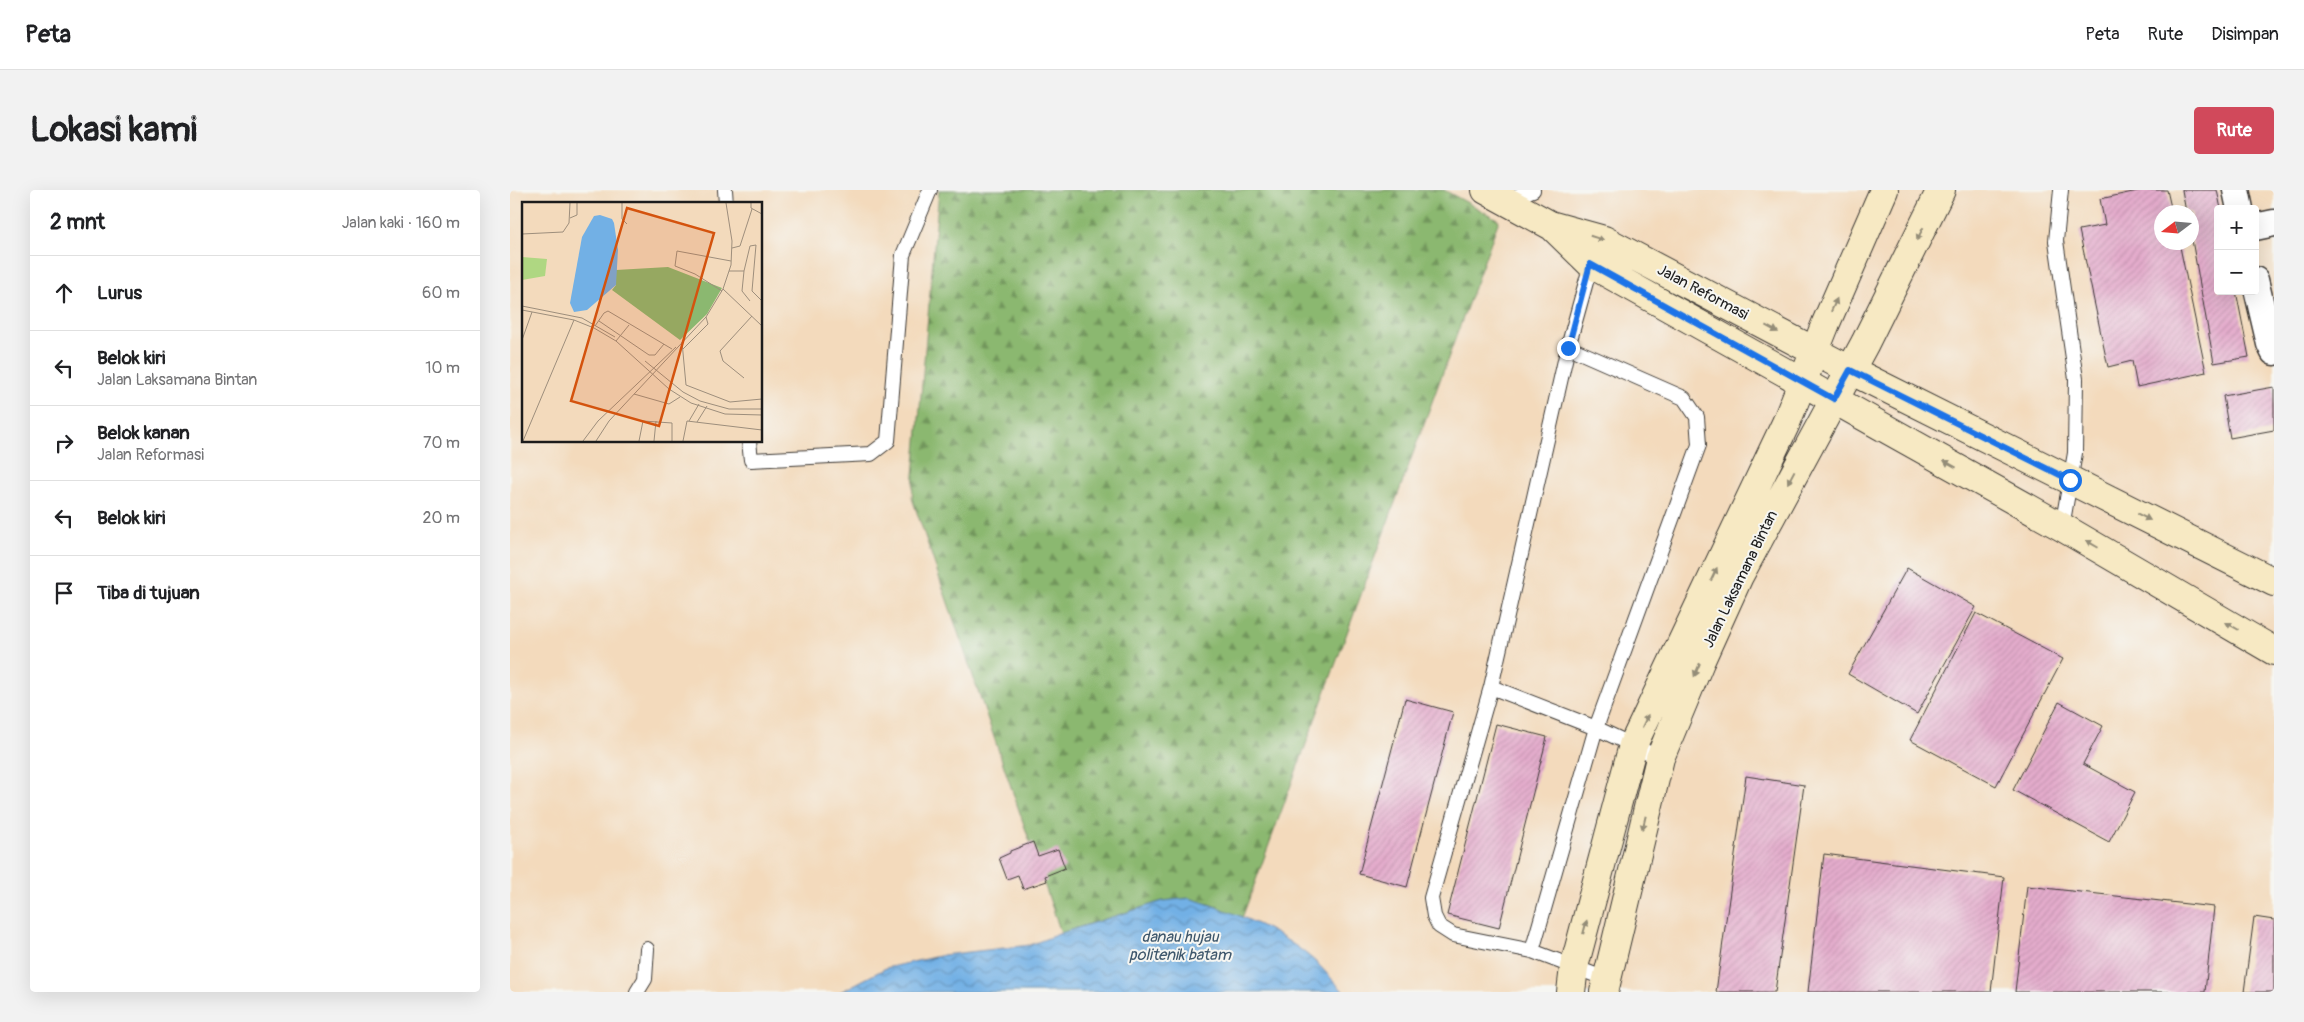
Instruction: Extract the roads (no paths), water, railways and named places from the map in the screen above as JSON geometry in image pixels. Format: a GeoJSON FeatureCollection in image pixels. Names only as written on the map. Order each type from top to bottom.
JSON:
{"type":"FeatureCollection","features":[{"type":"Feature","properties":{"kind":"main road","name":"Jalan Laksamana Bintan"},"geometry":{"type":"LineString","coordinates":[[1573,979],[1633,745],[1786,423],[1814,351],[1884,190]]}},
{"type":"Feature","properties":{"kind":"main road","name":"Jalan Laksamana Bintan"},"geometry":{"type":"LineString","coordinates":[[1605,985],[1660,758],[1738,576],[1850,370],[1941,190]]}},
{"type":"Feature","properties":{"kind":"main road","name":"Jalan Reformasi"},"geometry":{"type":"LineString","coordinates":[[1495,195],[1550,225],[1604,240],[1850,370],[2274,582]]}},
{"type":"Feature","properties":{"kind":"main road","name":"Jalan Reformasi"},"geometry":{"type":"LineString","coordinates":[[1550,225],[1590,264],[2062,526],[2274,651]]}},
{"type":"Feature","properties":{"kind":"street"},"geometry":{"type":"LineString","coordinates":[[2236,190],[2239,205]]}},
{"type":"Feature","properties":{"kind":"street"},"geometry":{"type":"LineString","coordinates":[[2259,226],[2274,223]]}},
{"type":"Feature","properties":{"kind":"street"},"geometry":{"type":"LineString","coordinates":[[2259,295],[2270,344],[2274,352]]}},
{"type":"Feature","properties":{"kind":"lane"},"geometry":{"type":"LineString","coordinates":[[749,442],[751,460],[871,454],[888,441],[903,255],[930,190]]}},
{"type":"Feature","properties":{"kind":"lane"},"geometry":{"type":"LineString","coordinates":[[1495,195],[1533,190]]}},
{"type":"Feature","properties":{"kind":"lane"},"geometry":{"type":"LineString","coordinates":[[2061,190],[2056,241],[2076,379],[2075,453],[2062,526]]}},
{"type":"Feature","properties":{"kind":"lane"},"geometry":{"type":"LineString","coordinates":[[1590,264],[1568,348],[1491,687],[1431,898],[1434,916],[1439,926],[1453,935],[1532,951],[1573,979],[1605,985]]}},
{"type":"Feature","properties":{"kind":"lane"},"geometry":{"type":"LineString","coordinates":[[1532,951],[1596,728],[1698,444],[1699,429],[1696,417],[1684,398],[1568,348]]}},
{"type":"Feature","properties":{"kind":"lane"},"geometry":{"type":"LineString","coordinates":[[1491,687],[1596,728],[1660,758]]}},
{"type":"Feature","properties":{"kind":"lane"},"geometry":{"type":"LineString","coordinates":[[637,992],[645,979],[647,949]]}},
{"type":"Feature","properties":{"kind":"water","name":"danau hujau politenik batam"},"geometry":{"type":"Polygon","coordinates":[[[1189,898],[1223,909],[1274,932],[1318,964],[1344,992],[840,992],[886,968],[943,955],[1030,945],[1061,933],[1163,901],[1189,898]]]}}]}
